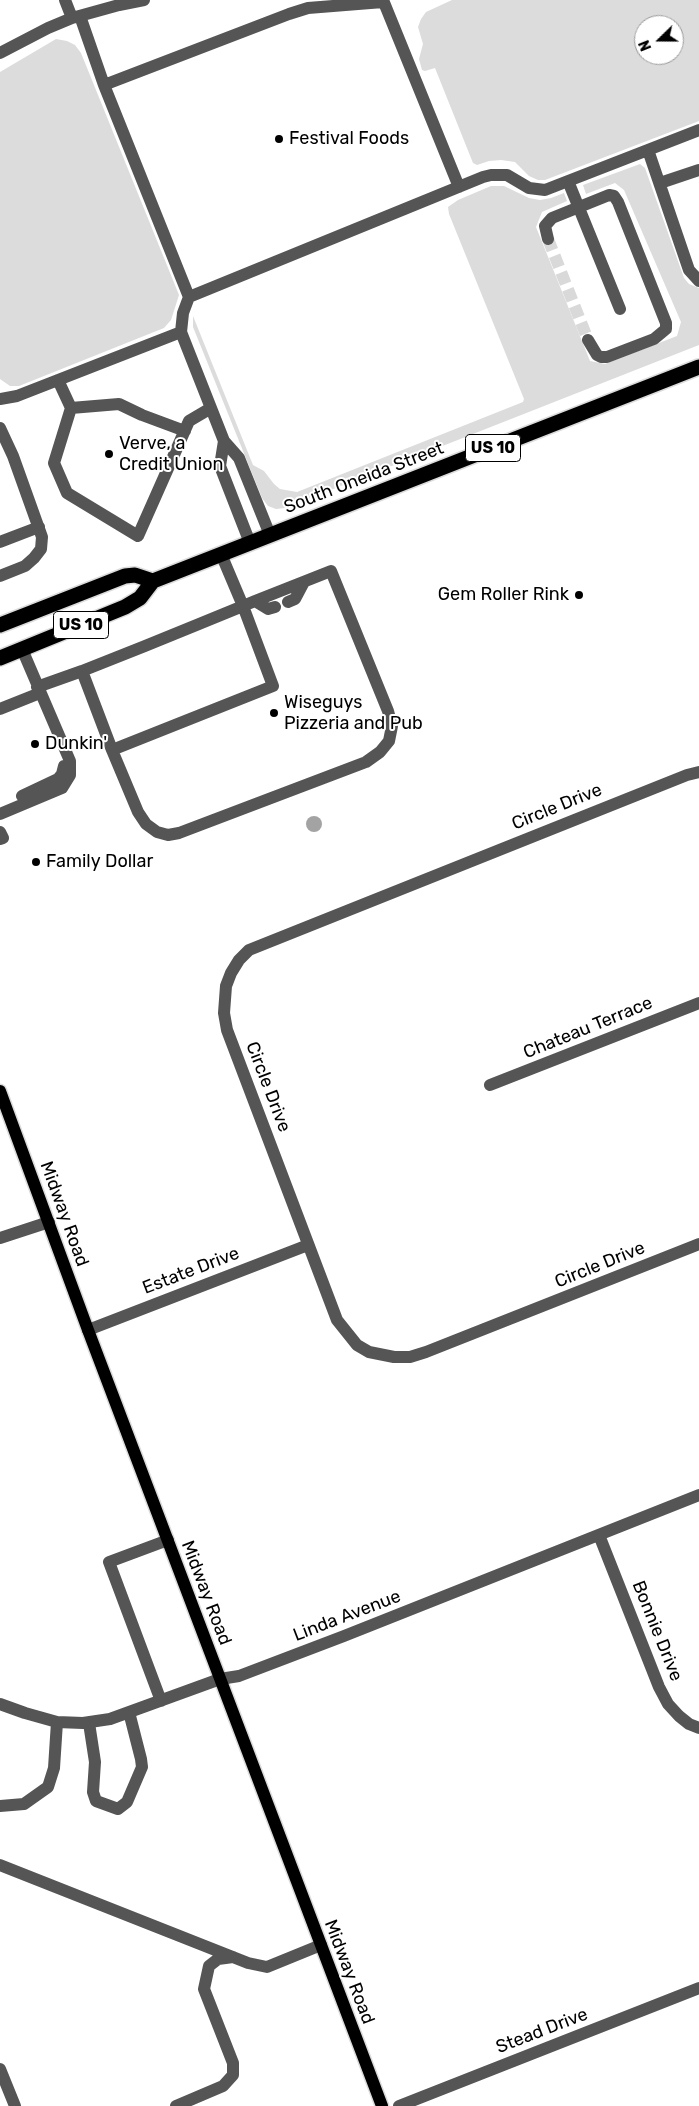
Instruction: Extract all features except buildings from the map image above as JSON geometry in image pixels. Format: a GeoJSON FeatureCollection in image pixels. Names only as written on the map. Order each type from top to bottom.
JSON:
{"type":"FeatureCollection","features":[{"type":"Feature","properties":{"kind":"highway","name":"South Oneida Street"},"geometry":{"type":"LineString","coordinates":[[0,658],[131,604],[154,581],[699,367]]}},
{"type":"Feature","properties":{"kind":"highway","name":"US 10"},"geometry":{"type":"LineString","coordinates":[[0,625],[119,577],[132,575],[154,581]]}},
{"type":"Feature","properties":{"kind":"main road","name":"Midway Road"},"geometry":{"type":"LineString","coordinates":[[0,1091],[88,1330],[382,2106]]}},
{"type":"Feature","properties":{"kind":"street"},"geometry":{"type":"LineString","coordinates":[[65,0],[76,17],[189,297],[183,313],[181,332],[224,441],[239,458],[270,535]]}},
{"type":"Feature","properties":{"kind":"street"},"geometry":{"type":"LineString","coordinates":[[0,53],[48,28],[76,17],[144,0]]}},
{"type":"Feature","properties":{"kind":"street"},"geometry":{"type":"LineString","coordinates":[[104,85],[308,8],[383,1],[459,187]]}},
{"type":"Feature","properties":{"kind":"street"},"geometry":{"type":"LineString","coordinates":[[189,297],[491,174],[507,175],[529,188],[545,190],[699,130]]}},
{"type":"Feature","properties":{"kind":"street"},"geometry":{"type":"LineString","coordinates":[[648,150],[689,270],[699,281]]}},
{"type":"Feature","properties":{"kind":"street"},"geometry":{"type":"LineString","coordinates":[[660,183],[699,170]]}},
{"type":"Feature","properties":{"kind":"street"},"geometry":{"type":"LineString","coordinates":[[568,181],[620,309]]}},
{"type":"Feature","properties":{"kind":"street"},"geometry":{"type":"LineString","coordinates":[[548,239],[546,232],[547,222],[552,218],[609,195],[614,196],[666,323],[666,329],[654,339],[607,357],[601,358],[596,355],[588,340]]}},
{"type":"Feature","properties":{"kind":"street"},"geometry":{"type":"LineString","coordinates":[[0,399],[17,396],[181,332]]}},
{"type":"Feature","properties":{"kind":"street"},"geometry":{"type":"LineString","coordinates":[[58,380],[71,408],[54,463],[67,492],[138,536],[189,421],[211,408]]}},
{"type":"Feature","properties":{"kind":"street"},"geometry":{"type":"LineString","coordinates":[[71,408],[119,404],[185,431]]}},
{"type":"Feature","properties":{"kind":"street"},"geometry":{"type":"LineString","coordinates":[[0,428],[13,456],[42,537],[41,549],[34,558],[25,566],[0,576]]}},
{"type":"Feature","properties":{"kind":"street"},"geometry":{"type":"LineString","coordinates":[[224,441],[220,466],[250,543]]}},
{"type":"Feature","properties":{"kind":"street"},"geometry":{"type":"LineString","coordinates":[[0,542],[39,527]]}},
{"type":"Feature","properties":{"kind":"street"},"geometry":{"type":"LineString","coordinates":[[112,750],[274,686],[221,554]]}},
{"type":"Feature","properties":{"kind":"street"},"geometry":{"type":"LineString","coordinates":[[0,709],[82,671],[331,571],[388,711],[392,726],[389,741],[380,752],[366,762],[179,833],[168,835],[157,832],[146,824],[138,812],[82,671]]}},
{"type":"Feature","properties":{"kind":"street"},"geometry":{"type":"LineString","coordinates":[[288,602],[295,599],[304,582]]}},
{"type":"Feature","properties":{"kind":"street"},"geometry":{"type":"LineString","coordinates":[[255,601],[268,609],[275,607]]}},
{"type":"Feature","properties":{"kind":"street"},"geometry":{"type":"LineString","coordinates":[[0,814],[62,788],[70,775],[70,761],[22,649]]}},
{"type":"Feature","properties":{"kind":"street","name":"Circle Drive"},"geometry":{"type":"LineString","coordinates":[[699,772],[686,775],[249,950],[231,972],[226,986],[224,1013],[227,1030],[337,1320],[357,1345],[369,1352],[394,1357],[410,1357],[426,1352],[699,1244]]}},
{"type":"Feature","properties":{"kind":"street"},"geometry":{"type":"LineString","coordinates":[[0,832],[2,838],[0,839]]}},
{"type":"Feature","properties":{"kind":"street","name":"Chateau Terrace"},"geometry":{"type":"LineString","coordinates":[[490,1085],[699,1003]]}},
{"type":"Feature","properties":{"kind":"street"},"geometry":{"type":"LineString","coordinates":[[0,1238],[48,1222]]}},
{"type":"Feature","properties":{"kind":"street","name":"Estate Drive"},"geometry":{"type":"LineString","coordinates":[[88,1330],[308,1245]]}},
{"type":"Feature","properties":{"kind":"street","name":"Linda Avenue"},"geometry":{"type":"LineString","coordinates":[[0,1704],[57,1722],[89,1723],[110,1719],[220,1679],[239,1676],[699,1495]]}},
{"type":"Feature","properties":{"kind":"street","name":"Bonnie Drive"},"geometry":{"type":"LineString","coordinates":[[599,1535],[668,1704],[679,1716],[699,1728]]}},
{"type":"Feature","properties":{"kind":"street"},"geometry":{"type":"LineString","coordinates":[[161,1700],[109,1562],[168,1540]]}},
{"type":"Feature","properties":{"kind":"street"},"geometry":{"type":"LineString","coordinates":[[89,1723],[95,1762],[93,1792],[96,1801],[118,1809],[127,1802],[142,1768],[129,1712]]}},
{"type":"Feature","properties":{"kind":"street"},"geometry":{"type":"LineString","coordinates":[[0,1806],[24,1804],[48,1787],[54,1768],[57,1722]]}},
{"type":"Feature","properties":{"kind":"street"},"geometry":{"type":"LineString","coordinates":[[0,1865],[248,1963],[267,1967],[321,1945]]}},
{"type":"Feature","properties":{"kind":"street"},"geometry":{"type":"LineString","coordinates":[[176,2106],[223,2086],[233,2076],[233,2063],[204,1989],[209,1966],[218,1959],[233,1957]]}},
{"type":"Feature","properties":{"kind":"street","name":"Stead Drive"},"geometry":{"type":"LineString","coordinates":[[399,2106],[699,1988]]}},
{"type":"Feature","properties":{"kind":"street"},"geometry":{"type":"LineString","coordinates":[[0,2070],[15,2106]]}},
{"type":"Feature","properties":{"kind":"shaded area"},"geometry":{"type":"Polygon","coordinates":[[[452,0],[699,0],[699,121],[545,180],[538,180],[529,176],[515,162],[501,160],[477,165],[473,163],[435,68],[422,70],[419,59],[423,44],[418,27],[426,12],[452,0]]]}},
{"type":"Feature","properties":{"kind":"shaded area"},"geometry":{"type":"Polygon","coordinates":[[[56,39],[75,45],[81,53],[179,295],[171,320],[164,328],[19,386],[10,386],[0,379],[0,72],[56,39]]]}},
{"type":"Feature","properties":{"kind":"shaded area"},"geometry":{"type":"Polygon","coordinates":[[[640,164],[645,168],[684,278],[689,284],[699,288],[699,345],[285,508],[276,509],[268,506],[262,498],[193,327],[193,316],[253,465],[264,471],[280,489],[297,492],[523,402],[524,399],[449,214],[448,207],[458,200],[491,186],[504,186],[529,198],[540,200],[564,193],[567,201],[542,212],[536,227],[590,361],[605,364],[677,336],[681,322],[624,190],[615,183],[586,194],[583,185],[640,164]]]}},
{"type":"Feature","properties":{"kind":"shaded area"},"geometry":{"type":"Polygon","coordinates":[[[311,816],[317,816],[322,821],[320,830],[311,832],[306,827],[306,821],[311,816]]]}},
{"type":"Feature","properties":{"kind":"tunnel"},"geometry":{"type":"LineString","coordinates":[[548,239],[588,340]]}},
{"type":"Feature","properties":{"kind":"place","name":"Festival Foods"},"geometry":{"type":"Point","coordinates":[279,139]}},
{"type":"Feature","properties":{"kind":"place","name":"Verve, a Credit Union"},"geometry":{"type":"Point","coordinates":[109,454]}},
{"type":"Feature","properties":{"kind":"place","name":"Gem Roller Rink"},"geometry":{"type":"Point","coordinates":[579,595]}},
{"type":"Feature","properties":{"kind":"place","name":"Wiseguys Pizzeria and Pub"},"geometry":{"type":"Point","coordinates":[274,713]}},
{"type":"Feature","properties":{"kind":"place","name":"Dunkin'"},"geometry":{"type":"Point","coordinates":[35,744]}},
{"type":"Feature","properties":{"kind":"place","name":"Family Dollar"},"geometry":{"type":"Point","coordinates":[36,862]}}]}
